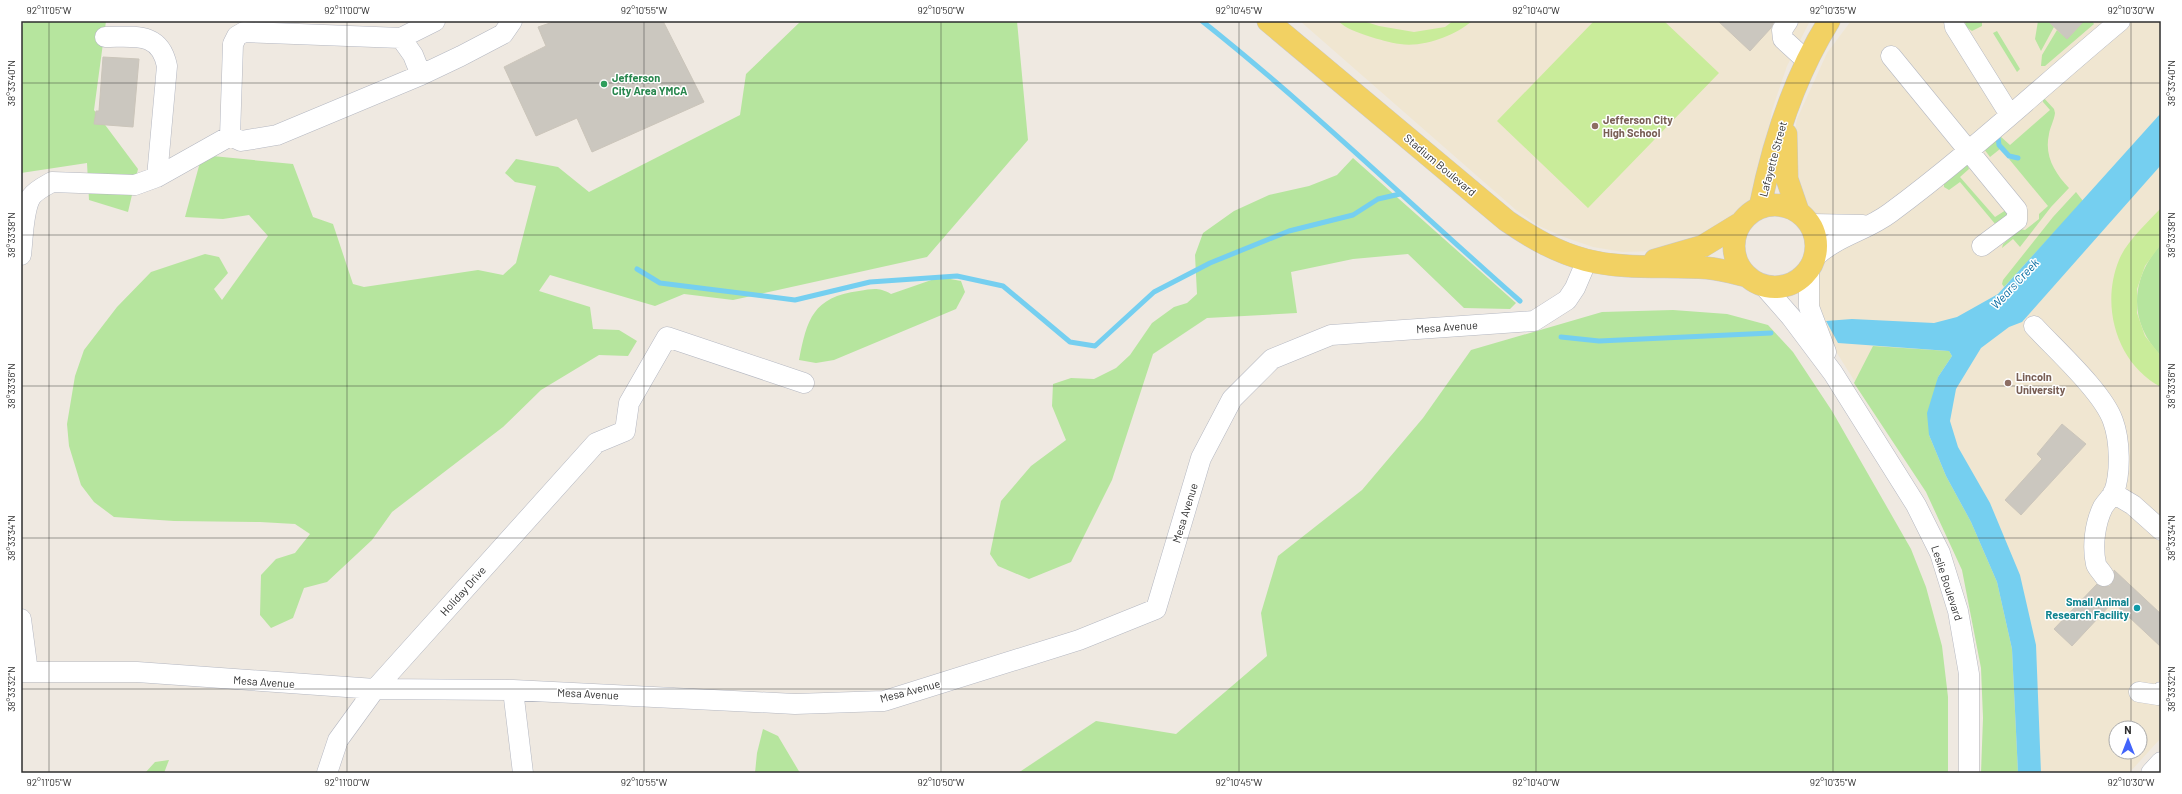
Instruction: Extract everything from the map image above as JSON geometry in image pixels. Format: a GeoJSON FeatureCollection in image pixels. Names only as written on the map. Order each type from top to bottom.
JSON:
{"type":"FeatureCollection","features":[{"type":"Feature","properties":{"kind":"main road","name":"Stadium Boulevard"},"geometry":{"type":"LineString","coordinates":[[1268,21],[1507,221],[1530,238],[1587,260],[1634,266],[1709,268],[1755,281]]}},
{"type":"Feature","properties":{"kind":"main road","name":"Lafayette Street"},"geometry":{"type":"LineString","coordinates":[[1760,207],[1766,175],[1787,111],[1807,61],[1829,21]]}},
{"type":"Feature","properties":{"kind":"main road","name":"Lafayette Street"},"geometry":{"type":"LineString","coordinates":[[1787,111],[1785,148],[1787,179],[1805,217]]}},
{"type":"Feature","properties":{"kind":"main road"},"geometry":{"type":"LineString","coordinates":[[1774,204],[1786,206],[1805,217],[1817,244],[1812,264],[1799,280],[1786,286],[1772,288],[1755,281],[1738,265],[1734,251],[1734,238],[1739,224],[1748,214],[1760,207],[1774,204]]}},
{"type":"Feature","properties":{"kind":"main road","name":"Stadium Boulevard"},"geometry":{"type":"LineString","coordinates":[[1634,266],[1703,246],[1739,224]]}},
{"type":"Feature","properties":{"kind":"street"},"geometry":{"type":"LineString","coordinates":[[230,136],[233,44],[237,36],[244,32],[401,38],[435,21]]}},
{"type":"Feature","properties":{"kind":"street"},"geometry":{"type":"LineString","coordinates":[[230,136],[241,141],[277,135],[421,75],[503,34],[512,21]]}},
{"type":"Feature","properties":{"kind":"street"},"geometry":{"type":"LineString","coordinates":[[1788,21],[1782,30],[1783,38],[1807,61]]}},
{"type":"Feature","properties":{"kind":"street"},"geometry":{"type":"LineString","coordinates":[[1954,21],[1956,27],[2010,115]]}},
{"type":"Feature","properties":{"kind":"street"},"geometry":{"type":"LineString","coordinates":[[1812,264],[1827,246],[1889,214],[2010,115],[2120,21]]}},
{"type":"Feature","properties":{"kind":"street"},"geometry":{"type":"LineString","coordinates":[[105,37],[144,37],[155,43],[164,52],[168,66],[157,177]]}},
{"type":"Feature","properties":{"kind":"street"},"geometry":{"type":"LineString","coordinates":[[401,38],[413,55],[421,75]]}},
{"type":"Feature","properties":{"kind":"street"},"geometry":{"type":"LineString","coordinates":[[1891,56],[2017,210],[2017,220],[1982,246]]}},
{"type":"Feature","properties":{"kind":"street"},"geometry":{"type":"LineString","coordinates":[[21,255],[27,208],[32,196],[52,182],[135,185],[157,177],[230,136]]}},
{"type":"Feature","properties":{"kind":"street"},"geometry":{"type":"LineString","coordinates":[[1805,217],[1867,226]]}},
{"type":"Feature","properties":{"kind":"street","name":"Mesa Avenue"},"geometry":{"type":"LineString","coordinates":[[24,672],[137,672],[375,689],[513,690],[795,704],[884,700],[1079,640],[1156,609],[1202,458],[1232,399],[1272,359],[1331,335],[1534,321],[1567,300],[1575,288],[1587,260]]}},
{"type":"Feature","properties":{"kind":"street","name":"Leslie Boulevard"},"geometry":{"type":"LineString","coordinates":[[1812,264],[1809,306],[1834,373]]}},
{"type":"Feature","properties":{"kind":"street","name":"Leslie Boulevard"},"geometry":{"type":"LineString","coordinates":[[1755,281],[1791,317],[1834,373],[1916,505],[1940,553],[1958,611],[1969,674],[1969,773]]}},
{"type":"Feature","properties":{"kind":"street"},"geometry":{"type":"LineString","coordinates":[[2034,326],[2102,400],[2113,419],[2118,437],[2119,452],[2114,493],[2104,506],[2097,522],[2095,540],[2096,565],[2104,576]]}},
{"type":"Feature","properties":{"kind":"street","name":"Holiday Drive"},"geometry":{"type":"LineString","coordinates":[[327,773],[338,740],[375,689],[596,443],[625,431],[629,402],[667,337],[804,383]]}},
{"type":"Feature","properties":{"kind":"street"},"geometry":{"type":"LineString","coordinates":[[2114,493],[2132,505],[2161,530]]}},
{"type":"Feature","properties":{"kind":"street"},"geometry":{"type":"LineString","coordinates":[[21,619],[24,672]]}},
{"type":"Feature","properties":{"kind":"street"},"geometry":{"type":"LineString","coordinates":[[513,690],[523,773]]}},
{"type":"Feature","properties":{"kind":"street"},"geometry":{"type":"LineString","coordinates":[[2139,692],[2158,695],[2161,692]]}},
{"type":"Feature","properties":{"kind":"shaded area","name":"Jefferson City High School"},"geometry":{"type":"Polygon","coordinates":[[[1300,21],[1810,21],[1787,66],[1772,110],[1762,170],[1752,200],[1739,213],[1703,238],[1655,251],[1623,252],[1593,247],[1564,237],[1539,226],[1516,210],[1300,21]]]}},
{"type":"Feature","properties":{"kind":"shaded area","name":"Lincoln University"},"geometry":{"type":"Polygon","coordinates":[[[1851,21],[2161,21],[2161,738],[2148,752],[2148,720],[2108,720],[2108,760],[2141,760],[2129,773],[1984,773],[1984,668],[1962,570],[1928,493],[1881,423],[1830,342],[1816,311],[1813,286],[1825,235],[1800,199],[1791,152],[1797,119],[1827,53],[1851,21]]]}},
{"type":"Feature","properties":{"kind":"green space"},"geometry":{"type":"Polygon","coordinates":[[[24,21],[106,21],[94,110],[138,169],[128,212],[89,200],[87,163],[21,173],[21,31],[24,21]]]}},
{"type":"Feature","properties":{"kind":"green space"},"geometry":{"type":"Polygon","coordinates":[[[801,21],[1017,21],[1028,140],[927,257],[733,300],[684,294],[655,306],[550,275],[539,291],[590,307],[593,329],[619,330],[637,341],[628,356],[599,355],[541,390],[503,427],[392,512],[372,540],[327,582],[304,588],[293,618],[271,628],[260,615],[261,575],[276,559],[295,553],[310,534],[295,524],[174,521],[114,517],[94,502],[81,485],[69,446],[67,424],[75,376],[84,350],[117,307],[151,272],[205,254],[219,257],[228,273],[214,289],[222,300],[268,236],[249,215],[223,219],[185,217],[202,155],[293,164],[313,217],[333,224],[353,284],[364,287],[478,270],[503,275],[516,263],[536,186],[515,182],[505,173],[516,159],[558,167],[589,192],[740,115],[746,74],[801,21]]]}},
{"type":"Feature","properties":{"kind":"green space"},"geometry":{"type":"Polygon","coordinates":[[[1338,21],[1363,21],[1379,26],[1414,32],[1445,27],[1453,21],[1472,21],[1457,31],[1439,39],[1409,45],[1392,43],[1356,32],[1338,21]]]}},
{"type":"Feature","properties":{"kind":"green space"},"geometry":{"type":"Polygon","coordinates":[[[1594,21],[1664,21],[1719,73],[1588,208],[1497,121],[1594,21]]]}},
{"type":"Feature","properties":{"kind":"green space"},"geometry":{"type":"Polygon","coordinates":[[[1965,21],[1982,21],[1982,26],[1972,31],[1966,27],[1965,21]]]}},
{"type":"Feature","properties":{"kind":"green space"},"geometry":{"type":"Polygon","coordinates":[[[2038,21],[2048,21],[2054,27],[2041,51],[2035,39],[2038,21]]]}},
{"type":"Feature","properties":{"kind":"green space"},"geometry":{"type":"Polygon","coordinates":[[[2084,21],[2092,21],[2094,24],[2045,66],[2041,66],[2042,55],[2057,30],[2067,39],[2084,21]]]}},
{"type":"Feature","properties":{"kind":"green space"},"geometry":{"type":"Polygon","coordinates":[[[1997,31],[2020,69],[2017,72],[1993,33],[1997,31]]]}},
{"type":"Feature","properties":{"kind":"green space"},"geometry":{"type":"Polygon","coordinates":[[[2043,97],[2054,109],[2055,113],[2048,142],[2049,157],[2055,170],[2069,188],[2051,207],[2020,247],[2013,239],[2002,248],[2003,244],[2020,229],[2025,230],[2039,219],[2039,214],[2048,206],[2009,159],[2018,159],[2018,156],[2009,155],[2001,144],[2000,136],[2010,145],[2050,110],[2043,102],[2043,97]]]}},
{"type":"Feature","properties":{"kind":"green space"},"geometry":{"type":"Polygon","coordinates":[[[1996,137],[2000,149],[1990,157],[1984,149],[1996,137]]]}},
{"type":"Feature","properties":{"kind":"green space"},"geometry":{"type":"Polygon","coordinates":[[[1353,158],[1516,303],[1510,309],[1464,308],[1408,254],[1353,259],[1291,272],[1297,313],[1207,318],[1153,354],[1112,480],[1071,562],[1029,579],[998,566],[990,554],[1001,501],[1031,466],[1066,440],[1052,406],[1053,384],[1071,378],[1094,379],[1116,368],[1130,355],[1152,323],[1174,307],[1187,303],[1197,294],[1195,255],[1203,233],[1234,211],[1269,195],[1309,186],[1337,175],[1353,158]]]}},
{"type":"Feature","properties":{"kind":"green space"},"geometry":{"type":"Polygon","coordinates":[[[1967,164],[1969,169],[1960,177],[1995,217],[2006,210],[2008,215],[1996,225],[1960,182],[1949,190],[1944,187],[1944,183],[1967,164]]]}},
{"type":"Feature","properties":{"kind":"green space"},"geometry":{"type":"Polygon","coordinates":[[[2076,192],[2083,201],[2004,287],[2002,284],[2003,280],[2053,217],[2076,192]]]}},
{"type":"Feature","properties":{"kind":"green space"},"geometry":{"type":"Polygon","coordinates":[[[2161,208],[2161,244],[2145,266],[2137,289],[2137,313],[2145,336],[2161,356],[2161,387],[2146,377],[2133,364],[2123,349],[2116,332],[2112,314],[2111,296],[2114,278],[2122,253],[2138,232],[2161,208]]]}},
{"type":"Feature","properties":{"kind":"green space"},"geometry":{"type":"Polygon","coordinates":[[[2161,244],[2161,356],[2150,343],[2143,329],[2138,315],[2137,300],[2143,271],[2161,244]]]}},
{"type":"Feature","properties":{"kind":"green space"},"geometry":{"type":"Polygon","coordinates":[[[940,277],[961,281],[965,292],[956,309],[834,360],[816,363],[799,360],[809,322],[815,312],[831,299],[844,294],[872,289],[879,289],[891,294],[940,277]]]}},
{"type":"Feature","properties":{"kind":"green space"},"geometry":{"type":"Polygon","coordinates":[[[1673,310],[1727,314],[1768,325],[1793,352],[1832,411],[1911,549],[1926,587],[1942,646],[1948,697],[1948,773],[1018,773],[1096,721],[1176,734],[1267,656],[1261,613],[1278,556],[1362,490],[1423,418],[1471,350],[1602,312],[1673,310]]]}},
{"type":"Feature","properties":{"kind":"green space"},"geometry":{"type":"Polygon","coordinates":[[[1873,346],[1949,351],[1952,356],[1938,377],[1929,435],[1946,476],[1971,522],[1997,582],[2012,649],[2018,773],[1981,773],[1983,718],[1981,668],[1962,570],[1926,492],[1854,383],[1873,346]]]}},
{"type":"Feature","properties":{"kind":"green space"},"geometry":{"type":"Polygon","coordinates":[[[763,729],[778,736],[800,773],[755,773],[757,753],[763,729]]]}},
{"type":"Feature","properties":{"kind":"green space"},"geometry":{"type":"Polygon","coordinates":[[[169,760],[164,773],[145,773],[155,762],[169,760]]]}},
{"type":"Feature","properties":{"kind":"water","name":"Wears Creek"},"geometry":{"type":"Polygon","coordinates":[[[2161,113],[2161,165],[2022,322],[2009,327],[1981,348],[1956,389],[1950,421],[1958,447],[1990,503],[2020,575],[2036,645],[2041,773],[2018,773],[2012,649],[1997,582],[1971,522],[1946,476],[1929,435],[1927,413],[1938,377],[1952,356],[1949,351],[1838,343],[1826,321],[1852,319],[1934,323],[1957,317],[1998,294],[2161,113]]]}},
{"type":"Feature","properties":{"kind":"building","name":"Jefferson City Area YMCA"},"geometry":{"type":"Polygon","coordinates":[[[556,21],[663,21],[704,102],[592,152],[577,118],[536,136],[504,67],[546,46],[538,27],[556,21]]]}},
{"type":"Feature","properties":{"kind":"building"},"geometry":{"type":"Polygon","coordinates":[[[1718,21],[1774,21],[1771,28],[1750,51],[1718,21]]]}},
{"type":"Feature","properties":{"kind":"building"},"geometry":{"type":"Polygon","coordinates":[[[2048,21],[2084,21],[2067,39],[2048,21]]]}},
{"type":"Feature","properties":{"kind":"building"},"geometry":{"type":"Polygon","coordinates":[[[103,57],[139,59],[133,127],[94,124],[96,111],[99,111],[103,57]]]}},
{"type":"Feature","properties":{"kind":"building"},"geometry":{"type":"Polygon","coordinates":[[[2062,424],[2086,444],[2021,515],[2005,500],[2042,459],[2037,454],[2062,424]]]}},
{"type":"Feature","properties":{"kind":"building","name":"Small Animal Research Facility"},"geometry":{"type":"Polygon","coordinates":[[[2114,570],[2161,614],[2161,647],[2113,602],[2072,646],[2054,629],[2097,584],[2104,587],[2110,586],[2115,576],[2114,570]]]}},
{"type":"Feature","properties":{"kind":"waterway"},"geometry":{"type":"LineString","coordinates":[[1202,21],[1284,89],[1520,301]]}},
{"type":"Feature","properties":{"kind":"waterway"},"geometry":{"type":"LineString","coordinates":[[1998,137],[1999,145],[2009,156],[2018,158]]}},
{"type":"Feature","properties":{"kind":"waterway"},"geometry":{"type":"LineString","coordinates":[[637,269],[660,283],[795,300],[870,282],[957,276],[1003,286],[1070,342],[1095,346],[1154,292],[1210,263],[1289,231],[1353,215],[1378,199],[1400,194]]}},
{"type":"Feature","properties":{"kind":"waterway"},"geometry":{"type":"LineString","coordinates":[[1561,337],[1599,341],[1771,333]]}},
{"type":"Feature","properties":{"kind":"place","name":"Jefferson City Area YMCA"},"geometry":{"type":"Point","coordinates":[604,84]}},
{"type":"Feature","properties":{"kind":"place","name":"Jefferson City High School"},"geometry":{"type":"Point","coordinates":[1595,126]}},
{"type":"Feature","properties":{"kind":"place","name":"Lincoln University"},"geometry":{"type":"Point","coordinates":[2008,383]}},
{"type":"Feature","properties":{"kind":"place","name":"Small Animal Research Facility"},"geometry":{"type":"Point","coordinates":[2137,608]}}]}
